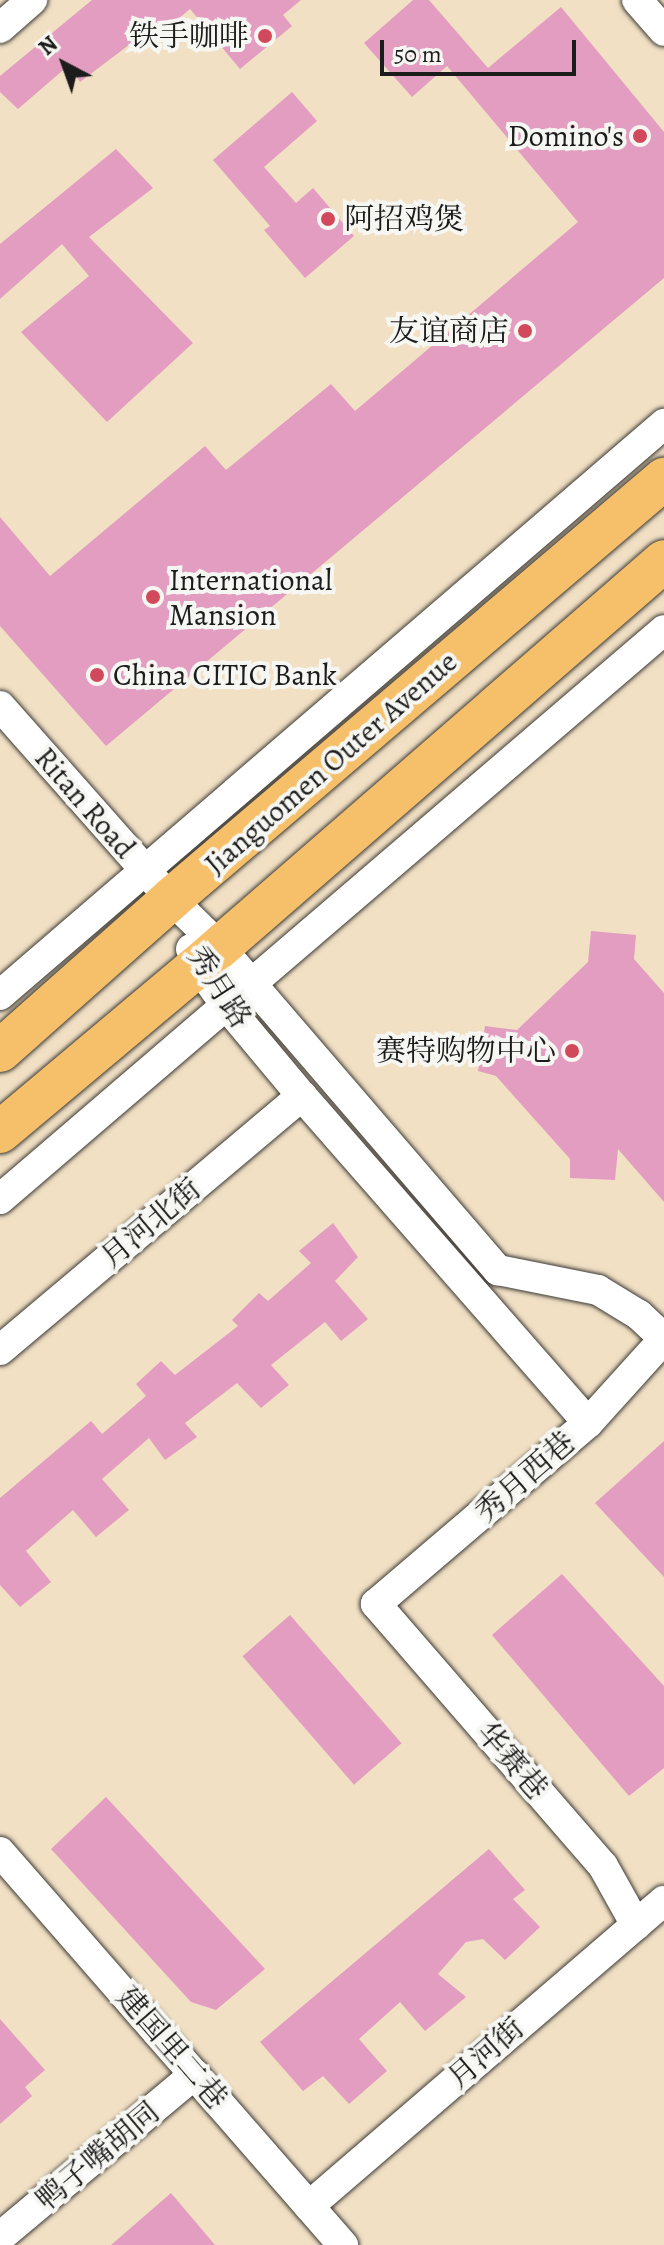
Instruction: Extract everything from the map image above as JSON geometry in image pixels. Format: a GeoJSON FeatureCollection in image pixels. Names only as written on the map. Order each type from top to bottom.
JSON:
{"type":"FeatureCollection","features":[{"type":"Feature","properties":{"kind":"highway","name":"Jianguomen Outer Avenue"},"geometry":{"type":"LineString","coordinates":[[0,1051],[158,885],[664,479]]}},
{"type":"Feature","properties":{"kind":"highway"},"geometry":{"type":"LineString","coordinates":[[0,1132],[209,956],[664,561]]}},
{"type":"Feature","properties":{"kind":"street"},"geometry":{"type":"LineString","coordinates":[[0,28],[32,0]]}},
{"type":"Feature","properties":{"kind":"street"},"geometry":{"type":"LineString","coordinates":[[637,0],[664,31]]}},
{"type":"Feature","properties":{"kind":"street","name":"Jianguomen Outer Avenue"},"geometry":{"type":"LineString","coordinates":[[0,995],[158,885],[664,424]]}},
{"type":"Feature","properties":{"kind":"street"},"geometry":{"type":"LineString","coordinates":[[0,1199],[664,630]]}},
{"type":"Feature","properties":{"kind":"street","name":"Ritan Road"},"geometry":{"type":"LineString","coordinates":[[0,706],[158,885]]}},
{"type":"Feature","properties":{"kind":"street","name":"秀月路"},"geometry":{"type":"LineString","coordinates":[[158,885],[209,956],[225,1004],[588,1423]]}},
{"type":"Feature","properties":{"kind":"street","name":"秀月路"},"geometry":{"type":"LineString","coordinates":[[209,956],[250,983],[481,1255],[498,1270],[517,1277],[598,1290],[639,1315],[664,1339]]}},
{"type":"Feature","properties":{"kind":"street","name":"月河北街"},"geometry":{"type":"LineString","coordinates":[[0,1350],[302,1096]]}},
{"type":"Feature","properties":{"kind":"street","name":"秀月西巷"},"geometry":{"type":"LineString","coordinates":[[376,1604],[588,1423],[664,1339]]}},
{"type":"Feature","properties":{"kind":"street","name":"华赛巷"},"geometry":{"type":"LineString","coordinates":[[376,1604],[603,1866],[636,1925]]}},
{"type":"Feature","properties":{"kind":"street","name":"建国里二巷"},"geometry":{"type":"LineString","coordinates":[[0,1852],[343,2245]]}},
{"type":"Feature","properties":{"kind":"street","name":"月河街"},"geometry":{"type":"LineString","coordinates":[[309,2206],[664,1901]]}},
{"type":"Feature","properties":{"kind":"street","name":"鸭子嘴胡同"},"geometry":{"type":"LineString","coordinates":[[0,2237],[195,2074]]}},
{"type":"Feature","properties":{"kind":"building"},"geometry":{"type":"Polygon","coordinates":[[[92,0],[301,0],[283,15],[292,26],[240,69],[190,9],[153,40],[146,32],[80,82],[69,65],[18,109],[0,92],[0,76],[92,0]]]}},
{"type":"Feature","properties":{"kind":"building"},"geometry":{"type":"Polygon","coordinates":[[[413,0],[429,0],[488,68],[561,7],[664,132],[664,278],[106,746],[0,626],[0,517],[50,576],[205,446],[226,470],[331,384],[355,411],[578,222],[447,66],[412,97],[364,43],[413,0]]]}},
{"type":"Feature","properties":{"kind":"building"},"geometry":{"type":"Polygon","coordinates":[[[292,92],[317,121],[264,167],[296,203],[313,188],[354,236],[305,278],[264,230],[270,226],[213,160],[292,92]]]}},
{"type":"Feature","properties":{"kind":"building"},"geometry":{"type":"Polygon","coordinates":[[[116,149],[153,188],[89,237],[193,343],[107,422],[21,332],[89,276],[62,244],[0,299],[0,244],[116,149]]]}},
{"type":"Feature","properties":{"kind":"building","name":"赛特购物中心"},"geometry":{"type":"Polygon","coordinates":[[[591,931],[636,935],[634,959],[664,993],[664,1202],[618,1149],[615,1180],[570,1178],[570,1159],[496,1076],[478,1071],[485,1026],[517,1030],[588,962],[591,931]]]}},
{"type":"Feature","properties":{"kind":"building"},"geometry":{"type":"Polygon","coordinates":[[[333,1223],[358,1257],[335,1281],[368,1319],[341,1341],[325,1322],[271,1365],[289,1385],[261,1408],[237,1383],[185,1423],[197,1437],[165,1460],[149,1438],[102,1479],[129,1510],[96,1537],[73,1510],[26,1551],[51,1582],[20,1607],[0,1585],[0,1498],[91,1421],[102,1434],[146,1396],[136,1384],[161,1361],[175,1375],[238,1326],[232,1320],[259,1293],[268,1301],[311,1263],[299,1251],[333,1223]]]}},
{"type":"Feature","properties":{"kind":"building"},"geometry":{"type":"Polygon","coordinates":[[[664,1441],[664,1577],[595,1503],[664,1441]]]}},
{"type":"Feature","properties":{"kind":"building"},"geometry":{"type":"Polygon","coordinates":[[[562,1574],[664,1686],[664,1768],[629,1796],[492,1635],[562,1574]]]}},
{"type":"Feature","properties":{"kind":"building"},"geometry":{"type":"Polygon","coordinates":[[[290,1615],[402,1743],[354,1785],[242,1656],[290,1615]]]}},
{"type":"Feature","properties":{"kind":"building"},"geometry":{"type":"Polygon","coordinates":[[[106,1797],[265,1969],[216,2010],[191,2002],[51,1849],[106,1797]]]}},
{"type":"Feature","properties":{"kind":"building"},"geometry":{"type":"Polygon","coordinates":[[[489,1849],[525,1890],[513,1899],[540,1927],[505,1960],[483,1939],[466,1942],[438,1974],[466,1997],[425,2031],[400,2002],[359,2039],[387,2071],[349,2104],[323,2076],[303,2091],[260,2042],[489,1849]]]}},
{"type":"Feature","properties":{"kind":"building"},"geometry":{"type":"Polygon","coordinates":[[[0,2019],[45,2070],[25,2087],[32,2096],[0,2124],[0,2019]]]}},
{"type":"Feature","properties":{"kind":"building"},"geometry":{"type":"Polygon","coordinates":[[[171,2193],[215,2245],[111,2245],[171,2193]]]}},
{"type":"Feature","properties":{"kind":"place","name":"铁手咖啡"},"geometry":{"type":"Point","coordinates":[265,36]}},
{"type":"Feature","properties":{"kind":"place","name":"Domino's"},"geometry":{"type":"Point","coordinates":[640,136]}},
{"type":"Feature","properties":{"kind":"place","name":"阿招鸡煲"},"geometry":{"type":"Point","coordinates":[328,219]}},
{"type":"Feature","properties":{"kind":"place","name":"友谊商店"},"geometry":{"type":"Point","coordinates":[525,331]}},
{"type":"Feature","properties":{"kind":"place","name":"International Mansion"},"geometry":{"type":"Point","coordinates":[153,597]}},
{"type":"Feature","properties":{"kind":"place","name":"China CITIC Bank"},"geometry":{"type":"Point","coordinates":[97,675]}},
{"type":"Feature","properties":{"kind":"place","name":"赛特购物中心"},"geometry":{"type":"Point","coordinates":[572,1051]}}]}
